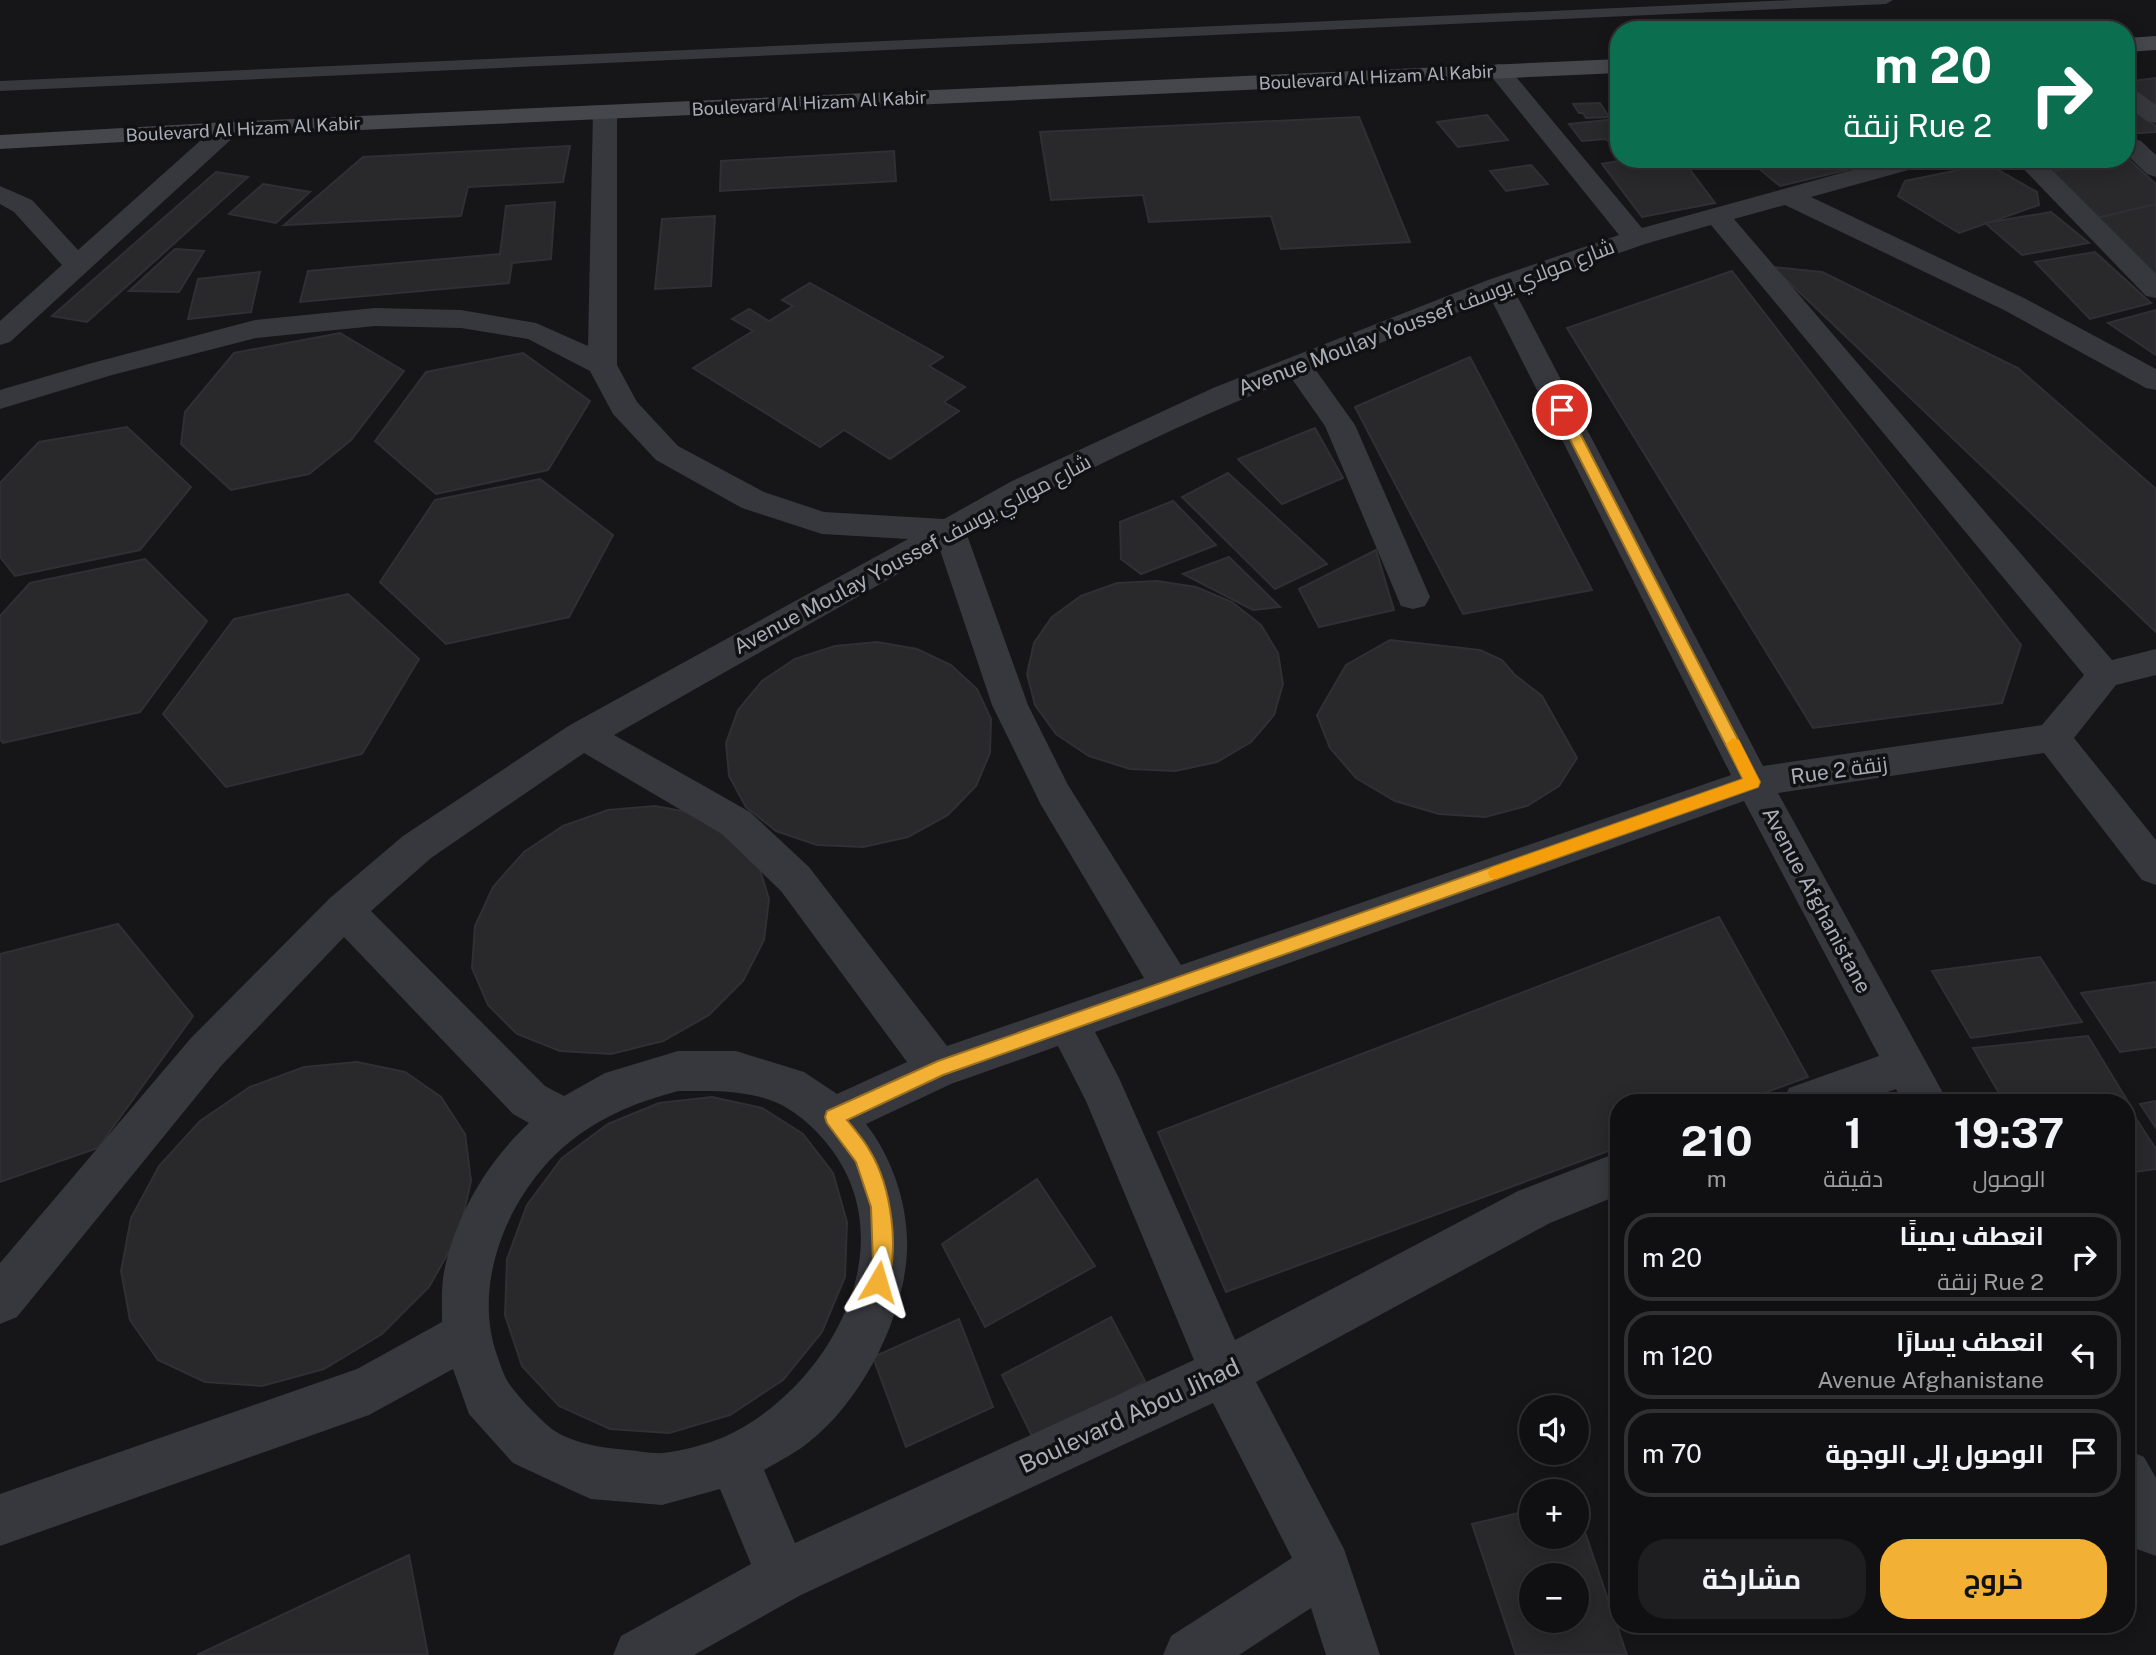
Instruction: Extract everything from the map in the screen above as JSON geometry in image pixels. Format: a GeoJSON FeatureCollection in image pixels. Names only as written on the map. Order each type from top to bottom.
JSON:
{"type":"FeatureCollection","features":[{"type":"Feature","properties":{"kind":"main road"},"geometry":{"type":"LineString","coordinates":[[2135,44],[2156,43]]}},
{"type":"Feature","properties":{"kind":"main road","name":"Boulevard Al Hizam Al Kabir"},"geometry":{"type":"LineString","coordinates":[[0,142],[228,129],[1610,66]]}},
{"type":"Feature","properties":{"kind":"street"},"geometry":{"type":"LineString","coordinates":[[1499,71],[1636,238]]}},
{"type":"Feature","properties":{"kind":"street"},"geometry":{"type":"LineString","coordinates":[[2135,100],[2156,116]]}},
{"type":"Feature","properties":{"kind":"street"},"geometry":{"type":"LineString","coordinates":[[605,112],[602,365],[624,407],[667,453],[753,500],[822,523],[949,530],[1010,705],[1054,794],[1172,987]]}},
{"type":"Feature","properties":{"kind":"street"},"geometry":{"type":"LineString","coordinates":[[0,336],[228,129]]}},
{"type":"Feature","properties":{"kind":"street"},"geometry":{"type":"LineString","coordinates":[[2138,145],[2156,169]]}},
{"type":"Feature","properties":{"kind":"street","name":"Avenue Moulay Youssef شارع مولاي يوسف"},"geometry":{"type":"LineString","coordinates":[[0,1300],[206,1052],[344,910],[417,847],[583,735],[1024,489],[1199,407],[1498,286],[1636,238],[1888,168]]}},
{"type":"Feature","properties":{"kind":"street"},"geometry":{"type":"LineString","coordinates":[[2035,168],[2156,290]]}},
{"type":"Feature","properties":{"kind":"street"},"geometry":{"type":"LineString","coordinates":[[0,194],[23,206],[78,266]]}},
{"type":"Feature","properties":{"kind":"street"},"geometry":{"type":"LineString","coordinates":[[1787,196],[2014,304],[2156,381]]}},
{"type":"Feature","properties":{"kind":"street"},"geometry":{"type":"LineString","coordinates":[[1716,214],[2104,675]]}},
{"type":"Feature","properties":{"kind":"street","name":"Avenue Afghanistane"},"geometry":{"type":"LineString","coordinates":[[1498,286],[1753,782],[1916,1084]]}},
{"type":"Feature","properties":{"kind":"street"},"geometry":{"type":"LineString","coordinates":[[0,400],[102,369],[256,329],[375,317],[461,319],[536,332],[602,365]]}},
{"type":"Feature","properties":{"kind":"street"},"geometry":{"type":"LineString","coordinates":[[1298,366],[1340,425],[1413,597]]}},
{"type":"Feature","properties":{"kind":"street"},"geometry":{"type":"LineString","coordinates":[[2156,662],[2104,675],[2053,738],[2144,835],[2156,869]]}},
{"type":"Feature","properties":{"kind":"street"},"geometry":{"type":"LineString","coordinates":[[583,735],[736,823],[794,879],[938,1069]]}},
{"type":"Feature","properties":{"kind":"street","name":"Rue 2 زنقة"},"geometry":{"type":"LineString","coordinates":[[834,1117],[938,1069],[1753,782],[2053,738]]}},
{"type":"Feature","properties":{"kind":"street"},"geometry":{"type":"LineString","coordinates":[[344,910],[529,1100],[565,1119]]}},
{"type":"Feature","properties":{"kind":"street"},"geometry":{"type":"LineString","coordinates":[[1068,1023],[1104,1092],[1224,1372],[1325,1568],[1353,1655]]}},
{"type":"Feature","properties":{"kind":"street"},"geometry":{"type":"LineString","coordinates":[[678,1071],[736,1071],[789,1086],[834,1117],[864,1157],[881,1207],[883,1262],[868,1321],[838,1376],[792,1424],[734,1460],[662,1479],[591,1473],[531,1445],[487,1396],[466,1335],[467,1273],[486,1214],[520,1161],[565,1119],[620,1087],[678,1071]]}},
{"type":"Feature","properties":{"kind":"street"},"geometry":{"type":"LineString","coordinates":[[1854,1094],[1916,1084]]}},
{"type":"Feature","properties":{"kind":"street","name":"Boulevard Abou Jihad"},"geometry":{"type":"LineString","coordinates":[[639,1655],[782,1576],[1224,1372],[1534,1207],[1610,1177]]}},
{"type":"Feature","properties":{"kind":"street"},"geometry":{"type":"LineString","coordinates":[[0,1520],[369,1390],[466,1335]]}},
{"type":"Feature","properties":{"kind":"street"},"geometry":{"type":"LineString","coordinates":[[734,1460],[782,1576]]}},
{"type":"Feature","properties":{"kind":"street"},"geometry":{"type":"LineString","coordinates":[[2135,1492],[2156,1530]]}},
{"type":"Feature","properties":{"kind":"street"},"geometry":{"type":"LineString","coordinates":[[1190,1655],[1325,1568]]}},
{"type":"Feature","properties":{"kind":"lane"},"geometry":{"type":"LineString","coordinates":[[0,86],[1886,0]]}},
{"type":"Feature","properties":{"kind":"building"},"geometry":{"type":"Polygon","coordinates":[[[2156,78],[2156,108],[2135,92],[2135,81],[2156,78]]]}},
{"type":"Feature","properties":{"kind":"building"},"geometry":{"type":"Polygon","coordinates":[[[1600,103],[1609,117],[1586,118],[1573,104],[1600,103]]]}},
{"type":"Feature","properties":{"kind":"building"},"geometry":{"type":"Polygon","coordinates":[[[2135,111],[2156,126],[2156,132],[2135,133],[2135,111]]]}},
{"type":"Feature","properties":{"kind":"building"},"geometry":{"type":"Polygon","coordinates":[[[1487,115],[1508,140],[1458,147],[1437,122],[1487,115]]]}},
{"type":"Feature","properties":{"kind":"building"},"geometry":{"type":"Polygon","coordinates":[[[1359,117],[1410,242],[1281,249],[1271,216],[1149,222],[1143,195],[1051,200],[1040,132],[1359,117]]]}},
{"type":"Feature","properties":{"kind":"building"},"geometry":{"type":"Polygon","coordinates":[[[1610,120],[1610,142],[1605,139],[1582,141],[1569,124],[1610,120]]]}},
{"type":"Feature","properties":{"kind":"building"},"geometry":{"type":"Polygon","coordinates":[[[570,146],[563,182],[468,187],[461,216],[284,225],[363,157],[570,146]]]}},
{"type":"Feature","properties":{"kind":"building"},"geometry":{"type":"Polygon","coordinates":[[[894,151],[896,181],[720,191],[721,161],[894,151]]]}},
{"type":"Feature","properties":{"kind":"building"},"geometry":{"type":"Polygon","coordinates":[[[1610,163],[1610,168],[1689,168],[1715,203],[1642,217],[1602,164],[1610,163]]]}},
{"type":"Feature","properties":{"kind":"building"},"geometry":{"type":"Polygon","coordinates":[[[1531,165],[1548,184],[1506,191],[1490,171],[1531,165]]]}},
{"type":"Feature","properties":{"kind":"building"},"geometry":{"type":"Polygon","coordinates":[[[2135,165],[2156,184],[2156,204],[2097,218],[2050,172],[2073,168],[2135,168],[2135,165]]]}},
{"type":"Feature","properties":{"kind":"building"},"geometry":{"type":"Polygon","coordinates":[[[1758,168],[1847,170],[1780,186],[1758,168]]]}},
{"type":"Feature","properties":{"kind":"building"},"geometry":{"type":"Polygon","coordinates":[[[1968,168],[1995,168],[2037,192],[2039,205],[1959,233],[1898,196],[1905,181],[1968,168]]]}},
{"type":"Feature","properties":{"kind":"building"},"geometry":{"type":"Polygon","coordinates":[[[216,172],[248,177],[87,322],[52,316],[216,172]]]}},
{"type":"Feature","properties":{"kind":"building"},"geometry":{"type":"Polygon","coordinates":[[[263,184],[310,192],[276,223],[229,214],[263,184]]]}},
{"type":"Feature","properties":{"kind":"building"},"geometry":{"type":"Polygon","coordinates":[[[555,202],[551,259],[512,263],[509,283],[300,302],[308,271],[500,254],[506,206],[555,202]]]}},
{"type":"Feature","properties":{"kind":"building"},"geometry":{"type":"Polygon","coordinates":[[[2156,204],[2156,283],[2097,218],[2156,204]]]}},
{"type":"Feature","properties":{"kind":"building"},"geometry":{"type":"Polygon","coordinates":[[[2051,212],[2089,243],[2022,255],[1985,223],[2051,212]]]}},
{"type":"Feature","properties":{"kind":"building"},"geometry":{"type":"Polygon","coordinates":[[[715,216],[711,286],[655,289],[662,219],[715,216]]]}},
{"type":"Feature","properties":{"kind":"building"},"geometry":{"type":"Polygon","coordinates":[[[175,249],[204,251],[179,292],[129,291],[175,249]]]}},
{"type":"Feature","properties":{"kind":"building"},"geometry":{"type":"Polygon","coordinates":[[[2095,252],[2151,303],[2090,319],[2035,262],[2095,252]]]}},
{"type":"Feature","properties":{"kind":"building"},"geometry":{"type":"Polygon","coordinates":[[[1773,267],[1822,272],[2018,368],[2156,489],[2156,632],[1773,267]]]}},
{"type":"Feature","properties":{"kind":"building"},"geometry":{"type":"Polygon","coordinates":[[[1732,271],[2021,645],[2002,703],[1813,728],[1567,328],[1732,271]]]}},
{"type":"Feature","properties":{"kind":"building"},"geometry":{"type":"Polygon","coordinates":[[[260,272],[251,312],[188,319],[198,279],[260,272]]]}},
{"type":"Feature","properties":{"kind":"building"},"geometry":{"type":"Polygon","coordinates":[[[810,283],[943,357],[929,366],[965,387],[944,402],[959,411],[890,459],[844,430],[820,447],[693,368],[753,331],[732,319],[749,309],[769,321],[793,306],[782,300],[810,283]]]}},
{"type":"Feature","properties":{"kind":"building"},"geometry":{"type":"Polygon","coordinates":[[[2156,310],[2156,355],[2108,323],[2156,310]]]}},
{"type":"Feature","properties":{"kind":"building"},"geometry":{"type":"Polygon","coordinates":[[[340,333],[404,371],[351,440],[309,474],[231,490],[181,444],[185,412],[234,353],[340,333]]]}},
{"type":"Feature","properties":{"kind":"building"},"geometry":{"type":"Polygon","coordinates":[[[523,353],[590,401],[548,470],[436,494],[375,441],[426,372],[523,353]]]}},
{"type":"Feature","properties":{"kind":"building"},"geometry":{"type":"Polygon","coordinates":[[[1470,357],[1592,590],[1463,614],[1355,407],[1470,357]]]}},
{"type":"Feature","properties":{"kind":"building"},"geometry":{"type":"Polygon","coordinates":[[[127,427],[191,487],[140,550],[15,576],[0,557],[0,483],[39,442],[127,427]]]}},
{"type":"Feature","properties":{"kind":"building"},"geometry":{"type":"Polygon","coordinates":[[[1315,428],[1343,478],[1282,504],[1238,459],[1315,428]]]}},
{"type":"Feature","properties":{"kind":"building"},"geometry":{"type":"Polygon","coordinates":[[[1228,473],[1327,564],[1275,589],[1182,497],[1228,473]]]}},
{"type":"Feature","properties":{"kind":"building"},"geometry":{"type":"Polygon","coordinates":[[[540,479],[613,535],[569,617],[446,644],[380,582],[435,500],[540,479]]]}},
{"type":"Feature","properties":{"kind":"building"},"geometry":{"type":"Polygon","coordinates":[[[1173,501],[1216,545],[1141,574],[1121,559],[1120,522],[1173,501]]]}},
{"type":"Feature","properties":{"kind":"building"},"geometry":{"type":"Polygon","coordinates":[[[1376,550],[1394,610],[1319,627],[1299,589],[1376,550]]]}},
{"type":"Feature","properties":{"kind":"building"},"geometry":{"type":"Polygon","coordinates":[[[1229,557],[1280,607],[1253,610],[1183,574],[1229,557]]]}},
{"type":"Feature","properties":{"kind":"building"},"geometry":{"type":"Polygon","coordinates":[[[145,559],[207,621],[140,712],[3,743],[0,739],[0,616],[30,583],[145,559]]]}},
{"type":"Feature","properties":{"kind":"building"},"geometry":{"type":"Polygon","coordinates":[[[1157,581],[1196,587],[1232,602],[1261,625],[1278,653],[1283,684],[1274,715],[1251,742],[1217,762],[1175,771],[1130,769],[1089,756],[1056,734],[1035,705],[1027,674],[1034,643],[1052,617],[1081,596],[1117,583],[1157,581]]]}},
{"type":"Feature","properties":{"kind":"building"},"geometry":{"type":"Polygon","coordinates":[[[348,594],[419,659],[362,754],[226,787],[163,714],[234,619],[348,594]]]}},
{"type":"Feature","properties":{"kind":"building"},"geometry":{"type":"Polygon","coordinates":[[[1390,640],[1480,650],[1502,660],[1515,675],[1542,696],[1577,758],[1559,786],[1527,806],[1485,817],[1439,814],[1395,801],[1356,778],[1330,748],[1317,715],[1346,665],[1390,640]]]}},
{"type":"Feature","properties":{"kind":"building"},"geometry":{"type":"Polygon","coordinates":[[[877,642],[917,649],[951,665],[977,689],[991,719],[990,753],[976,786],[948,815],[908,837],[863,847],[817,845],[776,831],[746,807],[729,776],[726,743],[738,710],[762,681],[795,659],[835,646],[877,642]]]}},
{"type":"Feature","properties":{"kind":"building"},"geometry":{"type":"Polygon","coordinates":[[[655,806],[698,814],[758,863],[769,899],[764,940],[743,981],[709,1015],[663,1041],[611,1054],[560,1051],[517,1034],[488,1005],[472,968],[475,926],[493,887],[524,852],[563,826],[608,810],[655,806]]]}},
{"type":"Feature","properties":{"kind":"building"},"geometry":{"type":"Polygon","coordinates":[[[1719,917],[1808,1077],[1761,1094],[1610,1094],[1610,1150],[1226,1292],[1158,1132],[1719,917]]]}},
{"type":"Feature","properties":{"kind":"building"},"geometry":{"type":"Polygon","coordinates":[[[118,924],[193,1016],[98,1148],[0,1182],[0,954],[118,924]]]}},
{"type":"Feature","properties":{"kind":"building"},"geometry":{"type":"Polygon","coordinates":[[[2040,957],[2082,1022],[1971,1038],[1932,971],[2040,957]]]}},
{"type":"Feature","properties":{"kind":"building"},"geometry":{"type":"Polygon","coordinates":[[[2156,982],[2156,1047],[2120,1052],[2081,993],[2156,982]]]}},
{"type":"Feature","properties":{"kind":"building"},"geometry":{"type":"Polygon","coordinates":[[[2088,1036],[2123,1094],[1999,1094],[1973,1048],[2088,1036]]]}},
{"type":"Feature","properties":{"kind":"building"},"geometry":{"type":"Polygon","coordinates":[[[357,1062],[405,1072],[441,1097],[465,1134],[471,1181],[459,1234],[429,1287],[382,1334],[324,1369],[262,1386],[205,1382],[158,1360],[130,1320],[121,1271],[131,1218],[159,1166],[200,1121],[250,1087],[304,1067],[357,1062]]]}},
{"type":"Feature","properties":{"kind":"building"},"geometry":{"type":"Polygon","coordinates":[[[712,1097],[762,1108],[803,1134],[833,1173],[847,1222],[845,1277],[822,1332],[783,1380],[730,1415],[669,1433],[610,1429],[559,1406],[522,1366],[505,1315],[507,1259],[527,1205],[562,1158],[608,1124],[659,1103],[712,1097]]]}},
{"type":"Feature","properties":{"kind":"building"},"geometry":{"type":"Polygon","coordinates":[[[2156,1101],[2156,1128],[2140,1104],[2156,1101]]]}},
{"type":"Feature","properties":{"kind":"building"},"geometry":{"type":"Polygon","coordinates":[[[2135,1117],[2156,1149],[2156,1169],[2135,1172],[2135,1117]]]}},
{"type":"Feature","properties":{"kind":"building"},"geometry":{"type":"Polygon","coordinates":[[[1037,1179],[1095,1266],[985,1327],[942,1244],[1037,1179]]]}},
{"type":"Feature","properties":{"kind":"building"},"geometry":{"type":"Polygon","coordinates":[[[1111,1317],[1145,1381],[1035,1442],[1002,1375],[1111,1317]]]}},
{"type":"Feature","properties":{"kind":"building"},"geometry":{"type":"Polygon","coordinates":[[[959,1319],[993,1407],[906,1447],[873,1357],[959,1319]]]}},
{"type":"Feature","properties":{"kind":"building"},"geometry":{"type":"Polygon","coordinates":[[[1519,1513],[1519,1549],[1589,1549],[1589,1544],[1610,1605],[1610,1633],[1619,1633],[1627,1655],[1516,1655],[1472,1524],[1519,1513]]]}},
{"type":"Feature","properties":{"kind":"building"},"geometry":{"type":"Polygon","coordinates":[[[409,1555],[428,1655],[197,1655],[409,1555]]]}},
{"type":"Feature","properties":{"kind":"slow traffic"},"geometry":{"type":"LineString","coordinates":[[1496,873],[1753,782],[1733,744]]}},
{"type":"Feature","properties":{"kind":"route"},"geometry":{"type":"LineString","coordinates":[[878,1282],[883,1262],[881,1207],[864,1157],[834,1117],[938,1069],[1753,782],[1562,410]]}}]}
